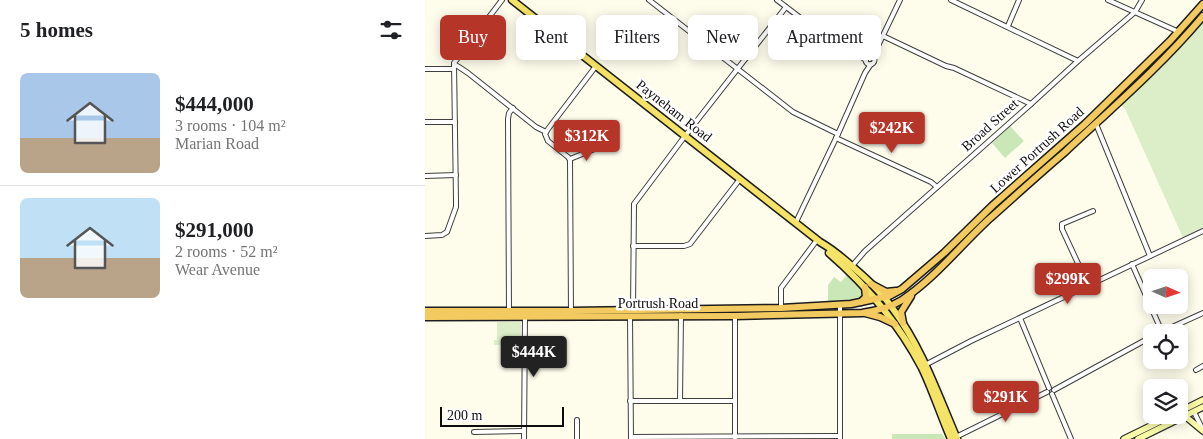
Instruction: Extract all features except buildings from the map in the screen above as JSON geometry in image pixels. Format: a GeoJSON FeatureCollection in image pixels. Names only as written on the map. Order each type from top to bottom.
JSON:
{"type":"FeatureCollection","features":[{"type":"Feature","properties":{"kind":"highway","name":"Lower Portrush Road"},"geometry":{"type":"LineString","coordinates":[[891,305],[901,301],[940,269],[988,221],[1096,124],[1170,52],[1203,4]]}},
{"type":"Feature","properties":{"kind":"highway","name":"Lower Portrush Road"},"geometry":{"type":"LineString","coordinates":[[875,299],[889,296],[898,291],[921,273],[1099,112],[1170,41],[1182,34],[1203,16]]}},
{"type":"Feature","properties":{"kind":"highway"},"geometry":{"type":"LineString","coordinates":[[1159,53],[1170,52],[1170,41]]}},
{"type":"Feature","properties":{"kind":"highway"},"geometry":{"type":"LineString","coordinates":[[1084,125],[1096,124],[1099,112]]}},
{"type":"Feature","properties":{"kind":"highway"},"geometry":{"type":"LineString","coordinates":[[975,224],[981,221],[988,221],[993,206]]}},
{"type":"Feature","properties":{"kind":"highway"},"geometry":{"type":"LineString","coordinates":[[861,302],[866,297],[868,286],[886,292],[898,291]]}},
{"type":"Feature","properties":{"kind":"highway"},"geometry":{"type":"LineString","coordinates":[[903,323],[901,312],[916,289]]}},
{"type":"Feature","properties":{"kind":"highway","name":"Portrush Road"},"geometry":{"type":"LineString","coordinates":[[735,313],[840,305],[875,299]]}},
{"type":"Feature","properties":{"kind":"highway","name":"Portrush Road"},"geometry":{"type":"LineString","coordinates":[[425,317],[525,317],[631,313],[840,313],[874,311],[891,305]]}},
{"type":"Feature","properties":{"kind":"highway","name":"Portrush Road"},"geometry":{"type":"LineString","coordinates":[[425,311],[509,310],[571,314]]}},
{"type":"Feature","properties":{"kind":"highway"},"geometry":{"type":"LineString","coordinates":[[862,312],[895,324]]}},
{"type":"Feature","properties":{"kind":"main road","name":"Payneham Road"},"geometry":{"type":"LineString","coordinates":[[512,0],[521,3],[596,66],[852,266],[909,346],[955,438]]}},
{"type":"Feature","properties":{"kind":"main road","name":"Payneham Road"},"geometry":{"type":"LineString","coordinates":[[819,241],[848,270],[891,305],[921,353],[955,438]]}},
{"type":"Feature","properties":{"kind":"main road"},"geometry":{"type":"LineString","coordinates":[[1188,413],[1203,400]]}},
{"type":"Feature","properties":{"kind":"main road"},"geometry":{"type":"LineString","coordinates":[[1188,410],[1203,407]]}},
{"type":"Feature","properties":{"kind":"main road"},"geometry":{"type":"LineString","coordinates":[[1188,418],[1203,431]]}},
{"type":"Feature","properties":{"kind":"main road"},"geometry":{"type":"LineString","coordinates":[[1124,439],[1155,424]]}},
{"type":"Feature","properties":{"kind":"main road"},"geometry":{"type":"LineString","coordinates":[[1138,439],[1169,424]]}},
{"type":"Feature","properties":{"kind":"street"},"geometry":{"type":"LineString","coordinates":[[425,236],[442,235],[447,232],[456,207],[455,60],[502,0]]}},
{"type":"Feature","properties":{"kind":"street"},"geometry":{"type":"LineString","coordinates":[[649,0],[795,114],[931,182],[937,188]]}},
{"type":"Feature","properties":{"kind":"street"},"geometry":{"type":"LineString","coordinates":[[777,0],[796,15]]}},
{"type":"Feature","properties":{"kind":"street"},"geometry":{"type":"LineString","coordinates":[[881,40],[899,2],[894,0]]}},
{"type":"Feature","properties":{"kind":"street"},"geometry":{"type":"LineString","coordinates":[[951,0],[1078,60]]}},
{"type":"Feature","properties":{"kind":"street"},"geometry":{"type":"LineString","coordinates":[[1007,26],[1019,0]]}},
{"type":"Feature","properties":{"kind":"street"},"geometry":{"type":"LineString","coordinates":[[1107,0],[1182,34]]}},
{"type":"Feature","properties":{"kind":"street","name":"Broad Street"},"geometry":{"type":"LineString","coordinates":[[852,266],[865,251],[1078,60],[1135,12],[1142,0]]}},
{"type":"Feature","properties":{"kind":"street"},"geometry":{"type":"LineString","coordinates":[[786,7],[634,204],[631,313],[631,438],[840,438],[840,305]]}},
{"type":"Feature","properties":{"kind":"street"},"geometry":{"type":"LineString","coordinates":[[883,36],[1031,104]]}},
{"type":"Feature","properties":{"kind":"street"},"geometry":{"type":"LineString","coordinates":[[796,222],[837,136],[865,73],[869,60]]}},
{"type":"Feature","properties":{"kind":"street"},"geometry":{"type":"LineString","coordinates":[[570,158],[547,140],[545,137],[546,132],[596,66]]}},
{"type":"Feature","properties":{"kind":"street"},"geometry":{"type":"LineString","coordinates":[[425,69],[454,67],[468,73],[536,127],[546,132]]}},
{"type":"Feature","properties":{"kind":"street"},"geometry":{"type":"LineString","coordinates":[[509,310],[508,119],[509,113],[513,108]]}},
{"type":"Feature","properties":{"kind":"street"},"geometry":{"type":"LineString","coordinates":[[425,122],[455,122]]}},
{"type":"Feature","properties":{"kind":"street"},"geometry":{"type":"LineString","coordinates":[[1096,124],[1151,256]]}},
{"type":"Feature","properties":{"kind":"street"},"geometry":{"type":"LineString","coordinates":[[570,158],[597,148]]}},
{"type":"Feature","properties":{"kind":"street"},"geometry":{"type":"LineString","coordinates":[[570,158],[571,314]]}},
{"type":"Feature","properties":{"kind":"street"},"geometry":{"type":"LineString","coordinates":[[425,176],[455,176]]}},
{"type":"Feature","properties":{"kind":"street"},"geometry":{"type":"LineString","coordinates":[[633,246],[683,246],[690,244],[740,179]]}},
{"type":"Feature","properties":{"kind":"street"},"geometry":{"type":"LineString","coordinates":[[1088,285],[1062,229],[1062,224],[1093,211]]}},
{"type":"Feature","properties":{"kind":"street"},"geometry":{"type":"LineString","coordinates":[[925,365],[1203,231]]}},
{"type":"Feature","properties":{"kind":"street"},"geometry":{"type":"LineString","coordinates":[[781,308],[781,288],[819,241]]}},
{"type":"Feature","properties":{"kind":"street"},"geometry":{"type":"LineString","coordinates":[[1132,264],[1158,324]]}},
{"type":"Feature","properties":{"kind":"street"},"geometry":{"type":"LineString","coordinates":[[680,401],[681,313]]}},
{"type":"Feature","properties":{"kind":"street"},"geometry":{"type":"LineString","coordinates":[[735,313],[735,438]]}},
{"type":"Feature","properties":{"kind":"street"},"geometry":{"type":"LineString","coordinates":[[1179,324],[1203,313]]}},
{"type":"Feature","properties":{"kind":"street"},"geometry":{"type":"LineString","coordinates":[[524,439],[525,317]]}},
{"type":"Feature","properties":{"kind":"street"},"geometry":{"type":"LineString","coordinates":[[1020,318],[1049,394],[1143,341]]}},
{"type":"Feature","properties":{"kind":"street"},"geometry":{"type":"LineString","coordinates":[[1196,370],[1203,366]]}},
{"type":"Feature","properties":{"kind":"street"},"geometry":{"type":"LineString","coordinates":[[955,438],[1048,390]]}},
{"type":"Feature","properties":{"kind":"street"},"geometry":{"type":"LineString","coordinates":[[1053,392],[1071,439]]}},
{"type":"Feature","properties":{"kind":"street"},"geometry":{"type":"LineString","coordinates":[[630,401],[735,401]]}},
{"type":"Feature","properties":{"kind":"street"},"geometry":{"type":"LineString","coordinates":[[1192,409],[1203,431]]}},
{"type":"Feature","properties":{"kind":"street"},"geometry":{"type":"LineString","coordinates":[[577,420],[577,439]]}},
{"type":"Feature","properties":{"kind":"street"},"geometry":{"type":"LineString","coordinates":[[474,432],[524,431]]}},
{"type":"Feature","properties":{"kind":"green space"},"geometry":{"type":"Polygon","coordinates":[[[1203,16],[1203,231],[1184,240],[1126,111],[1119,102],[1203,16]]]}},
{"type":"Feature","properties":{"kind":"green space"},"geometry":{"type":"Polygon","coordinates":[[[1010,126],[1024,141],[1005,158],[992,143],[1010,126]]]}},
{"type":"Feature","properties":{"kind":"green space"},"geometry":{"type":"Polygon","coordinates":[[[847,275],[863,293],[861,300],[828,302],[828,285],[834,277],[841,282],[847,275]]]}},
{"type":"Feature","properties":{"kind":"green space"},"geometry":{"type":"Polygon","coordinates":[[[497,322],[521,322],[521,345],[494,345],[494,340],[497,340],[497,322]]]}},
{"type":"Feature","properties":{"kind":"green space"},"geometry":{"type":"Polygon","coordinates":[[[892,434],[942,434],[945,439],[892,439],[892,434]]]}}]}
